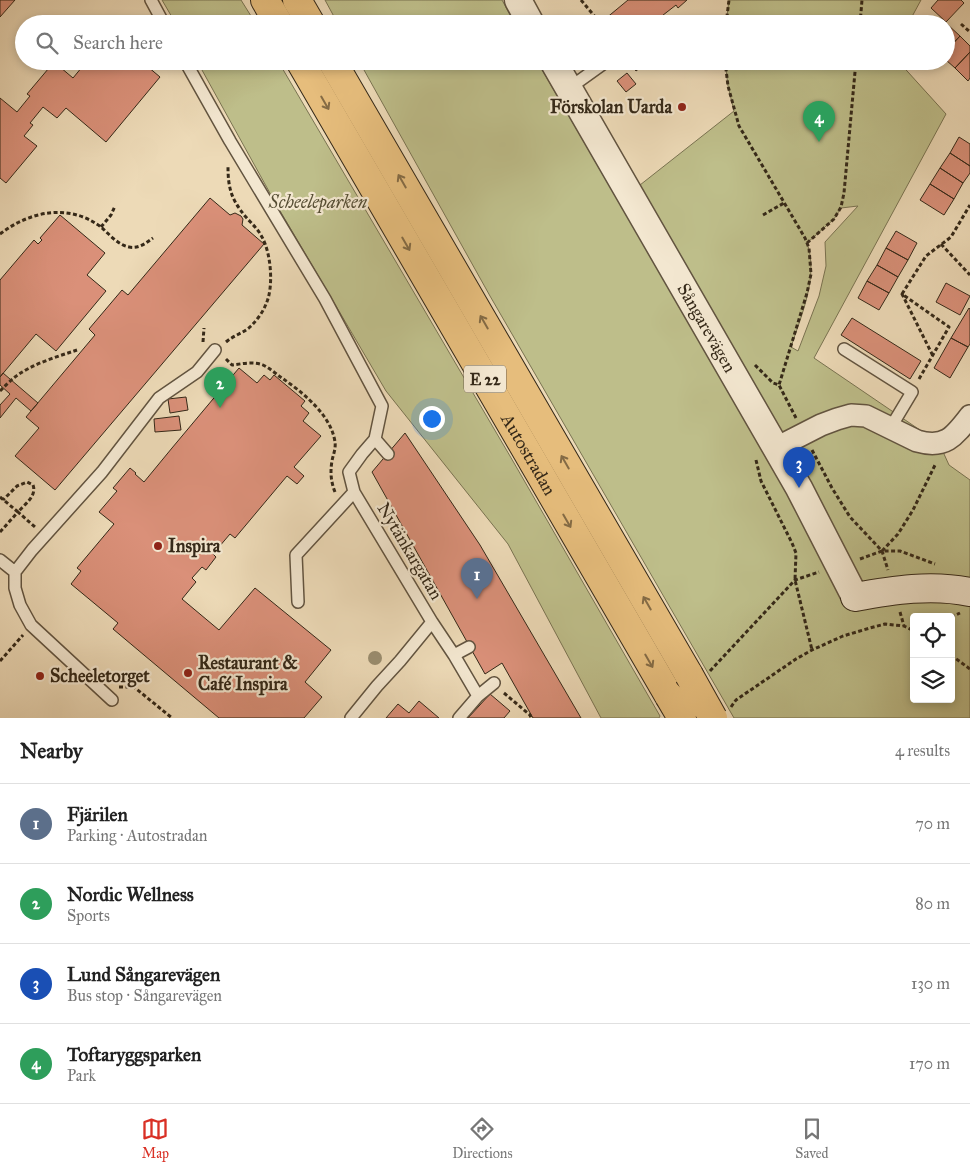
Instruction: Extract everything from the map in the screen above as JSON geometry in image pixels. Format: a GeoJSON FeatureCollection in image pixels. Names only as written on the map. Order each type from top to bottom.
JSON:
{"type":"FeatureCollection","features":[{"type":"Feature","properties":{"kind":"highway"},"geometry":{"type":"LineString","coordinates":[[265,0],[274,15]]}},
{"type":"Feature","properties":{"kind":"highway"},"geometry":{"type":"LineString","coordinates":[[297,0],[306,15]]}},
{"type":"Feature","properties":{"kind":"highway","name":"Autostradan"},"geometry":{"type":"LineString","coordinates":[[305,70],[675,707]]}},
{"type":"Feature","properties":{"kind":"highway","name":"Autostradan"},"geometry":{"type":"LineString","coordinates":[[337,70],[721,714]]}},
{"type":"Feature","properties":{"kind":"main road"},"geometry":{"type":"LineString","coordinates":[[856,597],[895,590],[923,588],[970,592]]}},
{"type":"Feature","properties":{"kind":"street"},"geometry":{"type":"LineString","coordinates":[[518,0],[526,15]]}},
{"type":"Feature","properties":{"kind":"street","name":"Sångarevägen"},"geometry":{"type":"LineString","coordinates":[[558,70],[799,488],[856,597]]}},
{"type":"Feature","properties":{"kind":"street"},"geometry":{"type":"LineString","coordinates":[[776,448],[821,425],[851,415],[866,416],[917,441],[939,443],[948,440],[970,416]]}},
{"type":"Feature","properties":{"kind":"lane"},"geometry":{"type":"LineString","coordinates":[[151,0],[159,15]]}},
{"type":"Feature","properties":{"kind":"lane"},"geometry":{"type":"LineString","coordinates":[[190,70],[230,141],[325,299],[382,406],[375,439],[349,472],[354,492],[296,555],[298,602]]}},
{"type":"Feature","properties":{"kind":"lane"},"geometry":{"type":"LineString","coordinates":[[568,89],[595,70]]}},
{"type":"Feature","properties":{"kind":"lane"},"geometry":{"type":"LineString","coordinates":[[844,349],[912,392],[891,428]]}},
{"type":"Feature","properties":{"kind":"lane"},"geometry":{"type":"LineString","coordinates":[[112,700],[30,625],[20,605],[15,588],[15,572],[32,550],[102,472],[160,398],[197,372],[215,350]]}},
{"type":"Feature","properties":{"kind":"lane"},"geometry":{"type":"LineString","coordinates":[[375,439],[388,454]]}},
{"type":"Feature","properties":{"kind":"lane","name":"Nytänkargatan"},"geometry":{"type":"LineString","coordinates":[[350,718],[432,622],[354,492]]}},
{"type":"Feature","properties":{"kind":"lane"},"geometry":{"type":"LineString","coordinates":[[0,560],[15,572]]}},
{"type":"Feature","properties":{"kind":"lane"},"geometry":{"type":"LineString","coordinates":[[432,622],[478,696]]}},
{"type":"Feature","properties":{"kind":"lane"},"geometry":{"type":"LineString","coordinates":[[454,655],[469,647]]}},
{"type":"Feature","properties":{"kind":"lane"},"geometry":{"type":"LineString","coordinates":[[459,718],[478,696],[494,683]]}},
{"type":"Feature","properties":{"kind":"path"},"geometry":{"type":"LineString","coordinates":[[581,0],[594,15]]}},
{"type":"Feature","properties":{"kind":"path"},"geometry":{"type":"LineString","coordinates":[[727,15],[729,0]]}},
{"type":"Feature","properties":{"kind":"path"},"geometry":{"type":"LineString","coordinates":[[861,15],[862,0]]}},
{"type":"Feature","properties":{"kind":"path"},"geometry":{"type":"LineString","coordinates":[[961,24],[970,32]]}},
{"type":"Feature","properties":{"kind":"path"},"geometry":{"type":"LineString","coordinates":[[726,70],[728,86],[739,126],[807,243],[810,257],[811,274],[808,293],[780,385],[822,470],[841,503],[858,526],[882,551]]}},
{"type":"Feature","properties":{"kind":"path"},"geometry":{"type":"LineString","coordinates":[[807,243],[834,219],[841,208],[855,70]]}},
{"type":"Feature","properties":{"kind":"path"},"geometry":{"type":"LineString","coordinates":[[225,159],[228,167],[228,182],[231,195],[256,228],[267,248],[270,278],[267,303],[260,315],[246,331],[230,339],[215,350],[232,364],[262,364],[298,389],[317,408],[330,425],[335,442],[330,476],[334,491],[342,505]]}},
{"type":"Feature","properties":{"kind":"path"},"geometry":{"type":"LineString","coordinates":[[763,215],[784,204]]}},
{"type":"Feature","properties":{"kind":"path"},"geometry":{"type":"LineString","coordinates":[[902,294],[926,256],[951,237],[970,205]]}},
{"type":"Feature","properties":{"kind":"path"},"geometry":{"type":"LineString","coordinates":[[101,228],[115,206]]}},
{"type":"Feature","properties":{"kind":"path"},"geometry":{"type":"LineString","coordinates":[[0,234],[19,222],[55,212],[88,218],[115,240],[129,247],[142,246],[154,238]]}},
{"type":"Feature","properties":{"kind":"path"},"geometry":{"type":"LineString","coordinates":[[941,244],[970,276]]}},
{"type":"Feature","properties":{"kind":"path"},"geometry":{"type":"LineString","coordinates":[[902,294],[932,356]]}},
{"type":"Feature","properties":{"kind":"path"},"geometry":{"type":"LineString","coordinates":[[902,294],[948,327],[912,392]]}},
{"type":"Feature","properties":{"kind":"path"},"geometry":{"type":"LineString","coordinates":[[0,391],[16,376],[34,366],[77,350]]}},
{"type":"Feature","properties":{"kind":"path"},"geometry":{"type":"LineString","coordinates":[[882,551],[898,534],[913,510],[948,440]]}},
{"type":"Feature","properties":{"kind":"path"},"geometry":{"type":"LineString","coordinates":[[27,482],[33,485],[32,496],[18,512],[2,498],[17,486],[27,482]]}},
{"type":"Feature","properties":{"kind":"path"},"geometry":{"type":"LineString","coordinates":[[765,489],[770,486]]}},
{"type":"Feature","properties":{"kind":"path"},"geometry":{"type":"LineString","coordinates":[[412,555],[416,551]]}},
{"type":"Feature","properties":{"kind":"path"},"geometry":{"type":"LineString","coordinates":[[698,674],[795,580],[882,551],[900,551],[935,564]]}},
{"type":"Feature","properties":{"kind":"path"},"geometry":{"type":"LineString","coordinates":[[721,714],[736,700],[812,650],[843,636],[885,624],[910,628]]}},
{"type":"Feature","properties":{"kind":"path"},"geometry":{"type":"LineString","coordinates":[[0,661],[30,625]]}},
{"type":"Feature","properties":{"kind":"path"},"geometry":{"type":"LineString","coordinates":[[955,658],[970,669]]}},
{"type":"Feature","properties":{"kind":"path"},"geometry":{"type":"LineString","coordinates":[[115,687],[134,687],[172,718]]}},
{"type":"Feature","properties":{"kind":"path"},"geometry":{"type":"LineString","coordinates":[[511,700],[530,715],[531,718]]}},
{"type":"Feature","properties":{"kind":"green space"},"geometry":{"type":"Polygon","coordinates":[[[162,0],[241,0],[250,15],[171,15],[162,0]]]}},
{"type":"Feature","properties":{"kind":"green space"},"geometry":{"type":"Polygon","coordinates":[[[325,0],[502,0],[510,15],[333,15],[325,0]]]}},
{"type":"Feature","properties":{"kind":"green space"},"geometry":{"type":"Polygon","coordinates":[[[729,0],[921,0],[913,15],[727,15],[729,0]]]}},
{"type":"Feature","properties":{"kind":"green space","name":"Scheeleparken"},"geometry":{"type":"Polygon","coordinates":[[[202,70],[283,70],[510,456],[660,716],[659,718],[601,718],[508,544],[386,391],[276,204],[202,70]]]}},
{"type":"Feature","properties":{"kind":"green space"},"geometry":{"type":"Polygon","coordinates":[[[364,70],[542,70],[617,199],[640,185],[734,111],[726,70],[906,70],[946,114],[814,358],[939,443],[949,465],[970,480],[970,718],[734,718],[490,296],[364,70]],[[858,206],[841,208],[834,219],[807,243],[811,269],[810,282],[804,309],[791,347],[798,351],[819,296],[826,266],[825,242],[858,206]]]}},
{"type":"Feature","properties":{"kind":"building"},"geometry":{"type":"Polygon","coordinates":[[[0,0],[15,0],[0,17],[0,0]]]}},
{"type":"Feature","properties":{"kind":"building"},"geometry":{"type":"Polygon","coordinates":[[[628,0],[687,0],[678,8],[676,5],[663,15],[610,15],[628,0]]]}},
{"type":"Feature","properties":{"kind":"building"},"geometry":{"type":"Polygon","coordinates":[[[938,0],[961,0],[964,3],[953,15],[938,15],[931,8],[938,0]]]}},
{"type":"Feature","properties":{"kind":"building"},"geometry":{"type":"Polygon","coordinates":[[[955,31],[960,36],[955,41],[955,31]]]}},
{"type":"Feature","properties":{"kind":"building"},"geometry":{"type":"Polygon","coordinates":[[[960,36],[970,46],[970,52],[955,68],[955,41],[960,36]]]}},
{"type":"Feature","properties":{"kind":"building"},"geometry":{"type":"Polygon","coordinates":[[[970,52],[970,78],[968,81],[955,68],[970,52]]]}},
{"type":"Feature","properties":{"kind":"building"},"geometry":{"type":"Polygon","coordinates":[[[47,70],[64,70],[73,78],[80,70],[152,70],[160,77],[106,142],[66,108],[57,118],[43,107],[30,123],[33,125],[24,136],[37,146],[6,183],[0,178],[0,98],[17,112],[30,96],[27,94],[47,70]]]}},
{"type":"Feature","properties":{"kind":"building"},"geometry":{"type":"Polygon","coordinates":[[[627,73],[636,84],[626,92],[617,81],[627,73]]]}},
{"type":"Feature","properties":{"kind":"building"},"geometry":{"type":"Polygon","coordinates":[[[959,137],[970,144],[970,166],[950,153],[959,137]]]}},
{"type":"Feature","properties":{"kind":"building"},"geometry":{"type":"Polygon","coordinates":[[[950,153],[970,166],[970,173],[963,183],[940,168],[950,153]]]}},
{"type":"Feature","properties":{"kind":"building"},"geometry":{"type":"Polygon","coordinates":[[[940,168],[963,183],[954,199],[930,184],[940,168]]]}},
{"type":"Feature","properties":{"kind":"building"},"geometry":{"type":"Polygon","coordinates":[[[930,184],[954,199],[944,215],[920,200],[930,184]]]}},
{"type":"Feature","properties":{"kind":"building"},"geometry":{"type":"Polygon","coordinates":[[[210,198],[230,215],[235,213],[241,216],[243,219],[242,225],[264,244],[55,490],[15,456],[39,428],[26,417],[95,335],[89,329],[122,290],[128,295],[210,198]]]}},
{"type":"Feature","properties":{"kind":"building"},"geometry":{"type":"Polygon","coordinates":[[[60,215],[105,253],[87,275],[106,291],[56,351],[36,334],[0,377],[0,280],[34,240],[38,244],[42,240],[40,238],[60,215]]]}},
{"type":"Feature","properties":{"kind":"building"},"geometry":{"type":"Polygon","coordinates":[[[896,231],[917,243],[908,260],[886,248],[896,231]]]}},
{"type":"Feature","properties":{"kind":"building"},"geometry":{"type":"Polygon","coordinates":[[[886,248],[908,260],[898,277],[877,265],[886,248]]]}},
{"type":"Feature","properties":{"kind":"building"},"geometry":{"type":"Polygon","coordinates":[[[877,265],[898,277],[889,293],[867,281],[877,265]]]}},
{"type":"Feature","properties":{"kind":"building"},"geometry":{"type":"Polygon","coordinates":[[[867,281],[889,293],[879,310],[858,298],[867,281]]]}},
{"type":"Feature","properties":{"kind":"building"},"geometry":{"type":"Polygon","coordinates":[[[946,283],[970,296],[960,315],[936,302],[946,283]]]}},
{"type":"Feature","properties":{"kind":"building"},"geometry":{"type":"Polygon","coordinates":[[[969,308],[970,344],[968,347],[951,338],[969,308]]]}},
{"type":"Feature","properties":{"kind":"building"},"geometry":{"type":"Polygon","coordinates":[[[852,318],[921,361],[910,379],[841,335],[852,318]]]}},
{"type":"Feature","properties":{"kind":"building"},"geometry":{"type":"Polygon","coordinates":[[[951,338],[968,347],[950,378],[934,368],[951,338]]]}},
{"type":"Feature","properties":{"kind":"building","name":"Inspira"},"geometry":{"type":"Polygon","coordinates":[[[239,368],[257,383],[264,375],[270,380],[274,375],[305,401],[301,406],[309,413],[303,421],[321,436],[294,467],[304,476],[297,484],[287,476],[235,538],[230,534],[213,554],[216,557],[206,570],[202,567],[192,578],[196,582],[182,599],[219,630],[255,588],[331,650],[305,682],[322,697],[304,718],[219,718],[113,629],[118,623],[71,584],[81,571],[77,568],[114,524],[99,512],[117,491],[113,488],[130,468],[144,482],[239,368]]]}},
{"type":"Feature","properties":{"kind":"building"},"geometry":{"type":"Polygon","coordinates":[[[3,373],[38,403],[31,411],[16,398],[0,418],[0,405],[10,394],[0,385],[0,377],[3,373]]]}},
{"type":"Feature","properties":{"kind":"building"},"geometry":{"type":"Polygon","coordinates":[[[186,397],[188,410],[170,413],[168,399],[186,397]]]}},
{"type":"Feature","properties":{"kind":"building"},"geometry":{"type":"Polygon","coordinates":[[[179,416],[181,430],[155,432],[154,419],[179,416]]]}},
{"type":"Feature","properties":{"kind":"building"},"geometry":{"type":"Polygon","coordinates":[[[405,433],[480,545],[581,718],[533,718],[502,663],[485,674],[372,472],[405,433]]]}},
{"type":"Feature","properties":{"kind":"building"},"geometry":{"type":"Polygon","coordinates":[[[490,694],[510,711],[504,718],[468,718],[490,694]]]}},
{"type":"Feature","properties":{"kind":"building"},"geometry":{"type":"Polygon","coordinates":[[[419,701],[439,718],[386,718],[398,704],[409,713],[419,701]]]}},
{"type":"Feature","properties":{"kind":"place","name":"Förskolan Uarda"},"geometry":{"type":"Point","coordinates":[682,107]}},
{"type":"Feature","properties":{"kind":"place","name":"Toftaryggsparken"},"geometry":{"type":"Point","coordinates":[819,142]}},
{"type":"Feature","properties":{"kind":"place","name":"Nordic Wellness"},"geometry":{"type":"Point","coordinates":[220,408]}},
{"type":"Feature","properties":{"kind":"place","name":"Lund Sångarevägen"},"geometry":{"type":"Point","coordinates":[799,488]}},
{"type":"Feature","properties":{"kind":"place","name":"Inspira"},"geometry":{"type":"Point","coordinates":[158,546]}},
{"type":"Feature","properties":{"kind":"place","name":"Fjärilen"},"geometry":{"type":"Point","coordinates":[477,599]}},
{"type":"Feature","properties":{"kind":"place","name":"Restaurant & Café Inspira"},"geometry":{"type":"Point","coordinates":[188,673]}},
{"type":"Feature","properties":{"kind":"place","name":"Scheeletorget"},"geometry":{"type":"Point","coordinates":[40,676]}}]}
